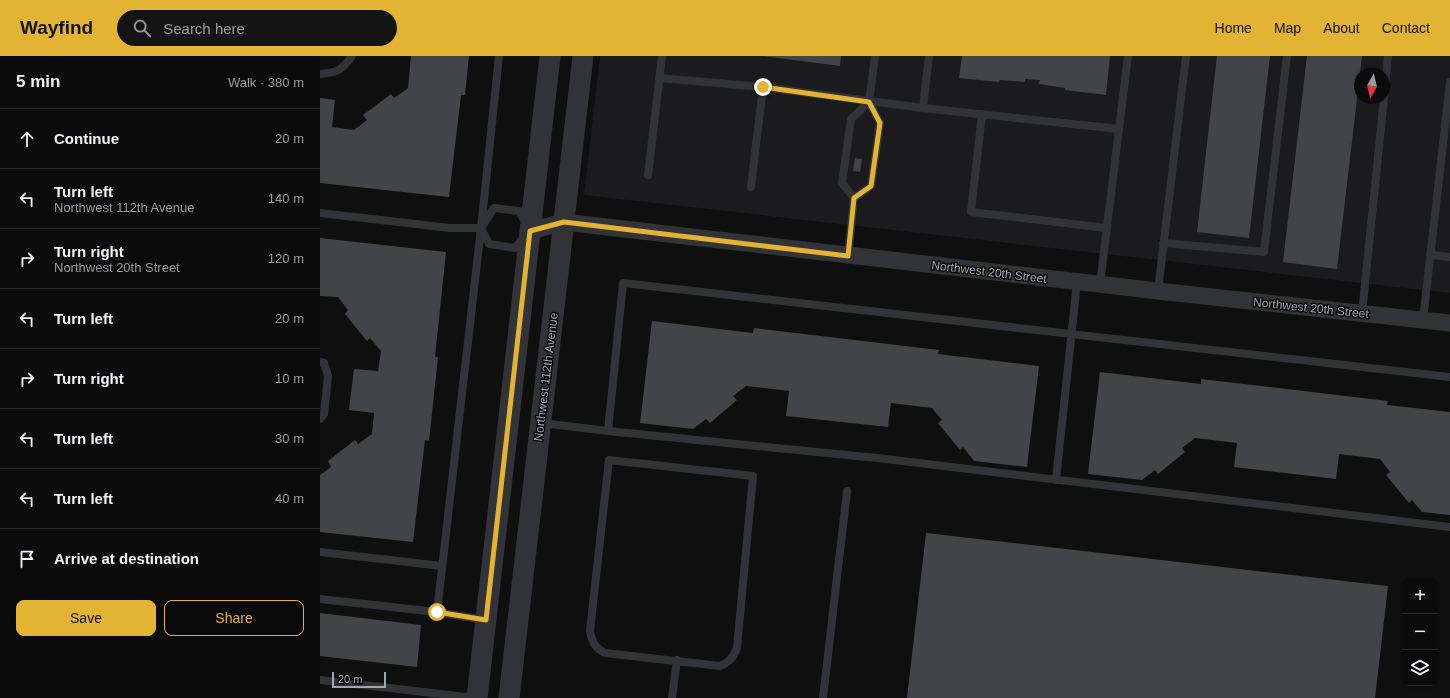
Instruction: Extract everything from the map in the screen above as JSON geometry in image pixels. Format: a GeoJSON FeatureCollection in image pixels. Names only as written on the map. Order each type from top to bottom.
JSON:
{"type":"FeatureCollection","features":[{"type":"Feature","properties":{"kind":"street"},"geometry":{"type":"LineString","coordinates":[[476,698],[550,56]]}},
{"type":"Feature","properties":{"kind":"street","name":"Northwest 112th Avenue"},"geometry":{"type":"LineString","coordinates":[[509,698],[583,56]]}},
{"type":"Feature","properties":{"kind":"street","name":"Northwest 20th Street"},"geometry":{"type":"LineString","coordinates":[[530,231],[564,222],[848,256],[1450,323]]}},
{"type":"Feature","properties":{"kind":"lane"},"geometry":{"type":"LineString","coordinates":[[320,74],[333,73],[345,66],[352,56]]}},
{"type":"Feature","properties":{"kind":"lane"},"geometry":{"type":"LineString","coordinates":[[437,612],[499,56]]}},
{"type":"Feature","properties":{"kind":"lane"},"geometry":{"type":"LineString","coordinates":[[648,175],[662,56]]}},
{"type":"Feature","properties":{"kind":"lane"},"geometry":{"type":"LineString","coordinates":[[854,198],[871,186],[880,123],[869,102],[875,56]]}},
{"type":"Feature","properties":{"kind":"lane"},"geometry":{"type":"LineString","coordinates":[[923,108],[929,56]]}},
{"type":"Feature","properties":{"kind":"lane"},"geometry":{"type":"LineString","coordinates":[[1100,284],[1128,56]]}},
{"type":"Feature","properties":{"kind":"lane"},"geometry":{"type":"LineString","coordinates":[[1158,291],[1186,56]]}},
{"type":"Feature","properties":{"kind":"lane"},"geometry":{"type":"LineString","coordinates":[[1163,243],[1264,252],[1287,56]]}},
{"type":"Feature","properties":{"kind":"lane"},"geometry":{"type":"LineString","coordinates":[[1387,68],[1388,56]]}},
{"type":"Feature","properties":{"kind":"lane"},"geometry":{"type":"LineString","coordinates":[[659,78],[763,87],[869,102],[1119,129]]}},
{"type":"Feature","properties":{"kind":"lane"},"geometry":{"type":"LineString","coordinates":[[1423,320],[1450,82]]}},
{"type":"Feature","properties":{"kind":"lane"},"geometry":{"type":"LineString","coordinates":[[751,187],[763,87]]}},
{"type":"Feature","properties":{"kind":"lane"},"geometry":{"type":"LineString","coordinates":[[848,256],[854,198],[842,183],[851,119],[869,102]]}},
{"type":"Feature","properties":{"kind":"lane"},"geometry":{"type":"LineString","coordinates":[[1362,313],[1383,104]]}},
{"type":"Feature","properties":{"kind":"lane"},"geometry":{"type":"LineString","coordinates":[[982,114],[971,212],[1107,228]]}},
{"type":"Feature","properties":{"kind":"lane"},"geometry":{"type":"LineString","coordinates":[[494,208],[519,211],[530,231],[514,248],[489,244],[481,228],[494,208]]}},
{"type":"Feature","properties":{"kind":"lane"},"geometry":{"type":"LineString","coordinates":[[320,213],[450,228],[481,228]]}},
{"type":"Feature","properties":{"kind":"lane"},"geometry":{"type":"LineString","coordinates":[[1431,255],[1450,257]]}},
{"type":"Feature","properties":{"kind":"lane"},"geometry":{"type":"LineString","coordinates":[[1056,480],[1078,282]]}},
{"type":"Feature","properties":{"kind":"lane"},"geometry":{"type":"LineString","coordinates":[[608,431],[623,283],[1450,377]]}},
{"type":"Feature","properties":{"kind":"lane"},"geometry":{"type":"LineString","coordinates":[[320,362],[324,363],[328,376],[324,414],[320,419]]}},
{"type":"Feature","properties":{"kind":"lane"},"geometry":{"type":"LineString","coordinates":[[541,423],[877,458],[1450,527]]}},
{"type":"Feature","properties":{"kind":"lane"},"geometry":{"type":"LineString","coordinates":[[609,460],[753,476],[737,648],[728,663],[720,666],[677,660],[605,653],[595,645],[592,640],[590,631],[609,460]]}},
{"type":"Feature","properties":{"kind":"lane"},"geometry":{"type":"LineString","coordinates":[[823,698],[847,491]]}},
{"type":"Feature","properties":{"kind":"lane"},"geometry":{"type":"LineString","coordinates":[[320,552],[442,566]]}},
{"type":"Feature","properties":{"kind":"lane"},"geometry":{"type":"LineString","coordinates":[[320,599],[437,612],[486,620]]}},
{"type":"Feature","properties":{"kind":"lane"},"geometry":{"type":"LineString","coordinates":[[672,698],[677,660]]}},
{"type":"Feature","properties":{"kind":"lane"},"geometry":{"type":"LineString","coordinates":[[320,680],[427,695],[476,698]]}},
{"type":"Feature","properties":{"kind":"shaded area"},"geometry":{"type":"Polygon","coordinates":[[[600,56],[1450,56],[1450,293],[584,195],[600,56]]]}},
{"type":"Feature","properties":{"kind":"building"},"geometry":{"type":"Polygon","coordinates":[[[411,56],[469,56],[465,95],[461,95],[449,197],[320,183],[320,98],[335,100],[332,127],[354,130],[367,120],[363,115],[391,94],[394,98],[408,88],[411,56]]]}},
{"type":"Feature","properties":{"kind":"building"},"geometry":{"type":"Polygon","coordinates":[[[763,56],[841,56],[840,66],[763,56]]]}},
{"type":"Feature","properties":{"kind":"building"},"geometry":{"type":"Polygon","coordinates":[[[962,56],[1110,56],[1106,95],[1065,90],[1065,88],[1039,84],[1040,80],[1025,79],[1025,82],[1000,80],[999,82],[959,78],[962,56]]]}},
{"type":"Feature","properties":{"kind":"building"},"geometry":{"type":"Polygon","coordinates":[[[1217,56],[1270,56],[1249,238],[1197,232],[1217,56]]]}},
{"type":"Feature","properties":{"kind":"building"},"geometry":{"type":"Polygon","coordinates":[[[1307,56],[1362,56],[1361,68],[1354,68],[1354,104],[1356,104],[1337,269],[1283,262],[1307,56]]]}},
{"type":"Feature","properties":{"kind":"building"},"geometry":{"type":"Polygon","coordinates":[[[855,158],[862,159],[860,172],[853,171],[855,158]]]}},
{"type":"Feature","properties":{"kind":"building"},"geometry":{"type":"Polygon","coordinates":[[[320,238],[446,252],[435,357],[438,357],[429,441],[425,440],[413,542],[320,532],[320,475],[331,467],[328,461],[355,440],[358,444],[372,434],[374,413],[349,410],[354,369],[378,371],[381,351],[370,338],[367,341],[345,314],[348,310],[338,297],[320,296],[320,238]]]}},
{"type":"Feature","properties":{"kind":"building"},"geometry":{"type":"Polygon","coordinates":[[[652,321],[753,333],[754,328],[939,350],[938,354],[1039,366],[1027,467],[974,461],[963,447],[960,450],[938,423],[942,420],[932,408],[891,403],[888,427],[786,416],[789,391],[746,386],[733,396],[737,400],[710,423],[706,419],[693,429],[640,423],[652,321]]]}},
{"type":"Feature","properties":{"kind":"building"},"geometry":{"type":"Polygon","coordinates":[[[1100,372],[1201,384],[1201,379],[1388,401],[1387,405],[1450,412],[1450,515],[1422,512],[1412,500],[1409,503],[1386,475],[1390,472],[1380,459],[1339,454],[1336,479],[1234,467],[1237,443],[1195,438],[1182,448],[1185,452],[1158,474],[1155,470],[1142,480],[1088,474],[1100,372]]]}},
{"type":"Feature","properties":{"kind":"building"},"geometry":{"type":"Polygon","coordinates":[[[926,533],[1388,586],[1375,698],[907,698],[926,533]]]}},
{"type":"Feature","properties":{"kind":"building"},"geometry":{"type":"Polygon","coordinates":[[[320,613],[421,625],[417,667],[320,656],[320,613]]]}},
{"type":"Feature","properties":{"kind":"route"},"geometry":{"type":"LineString","coordinates":[[437,612],[486,620],[530,231],[564,222],[848,256],[854,198],[871,186],[880,123],[869,102],[763,87]]}}]}
